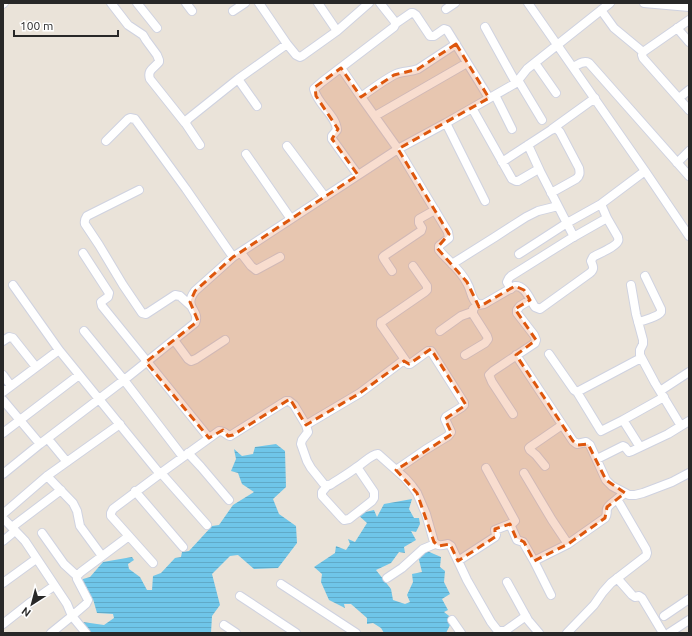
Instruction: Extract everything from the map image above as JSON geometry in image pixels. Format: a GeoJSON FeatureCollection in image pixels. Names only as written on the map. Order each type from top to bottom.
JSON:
{"type":"FeatureCollection","features":[{"type":"Feature","properties":{"kind":"street"},"geometry":{"type":"LineString","coordinates":[[137,3],[157,28]]}},
{"type":"Feature","properties":{"kind":"street"},"geometry":{"type":"LineString","coordinates":[[186,3],[192,11]]}},
{"type":"Feature","properties":{"kind":"street"},"geometry":{"type":"LineString","coordinates":[[233,11],[245,3]]}},
{"type":"Feature","properties":{"kind":"street"},"geometry":{"type":"LineString","coordinates":[[258,3],[287,44],[296,55],[300,57],[337,30],[369,3]]}},
{"type":"Feature","properties":{"kind":"street"},"geometry":{"type":"LineString","coordinates":[[318,3],[337,30]]}},
{"type":"Feature","properties":{"kind":"street"},"geometry":{"type":"LineString","coordinates":[[380,3],[395,24]]}},
{"type":"Feature","properties":{"kind":"street"},"geometry":{"type":"LineString","coordinates":[[446,9],[455,3]]}},
{"type":"Feature","properties":{"kind":"street"},"geometry":{"type":"LineString","coordinates":[[528,3],[689,236]]}},
{"type":"Feature","properties":{"kind":"street"},"geometry":{"type":"LineString","coordinates":[[3,474],[195,323],[197,321],[190,299],[196,291],[233,258],[398,149],[446,124],[517,82],[524,71],[610,3]]}},
{"type":"Feature","properties":{"kind":"street"},"geometry":{"type":"LineString","coordinates":[[644,3],[689,7]]}},
{"type":"Feature","properties":{"kind":"street"},"geometry":{"type":"LineString","coordinates":[[114,4],[128,25],[143,36],[157,55],[159,60],[150,70],[150,79],[185,122],[200,144]]}},
{"type":"Feature","properties":{"kind":"street"},"geometry":{"type":"LineString","coordinates":[[601,10],[614,28],[644,52]]}},
{"type":"Feature","properties":{"kind":"street"},"geometry":{"type":"LineString","coordinates":[[358,175],[332,139],[337,127],[316,96],[314,90],[322,82],[394,27],[395,24],[411,13],[416,15],[430,36],[434,36],[444,29],[448,31],[467,63],[492,97],[512,129]]}},
{"type":"Feature","properties":{"kind":"street"},"geometry":{"type":"LineString","coordinates":[[689,20],[644,52],[642,55],[689,110]]}},
{"type":"Feature","properties":{"kind":"street"},"geometry":{"type":"LineString","coordinates":[[485,26],[517,82],[542,120]]}},
{"type":"Feature","properties":{"kind":"street"},"geometry":{"type":"LineString","coordinates":[[677,28],[689,42]]}},
{"type":"Feature","properties":{"kind":"street"},"geometry":{"type":"LineString","coordinates":[[185,122],[238,79],[287,44]]}},
{"type":"Feature","properties":{"kind":"street"},"geometry":{"type":"LineString","coordinates":[[361,96],[394,75],[401,72],[418,69],[456,44]]}},
{"type":"Feature","properties":{"kind":"street"},"geometry":{"type":"LineString","coordinates":[[573,67],[584,62],[589,64],[689,176]]}},
{"type":"Feature","properties":{"kind":"street"},"geometry":{"type":"LineString","coordinates":[[375,116],[467,63]]}},
{"type":"Feature","properties":{"kind":"street"},"geometry":{"type":"LineString","coordinates":[[535,63],[556,93]]}},
{"type":"Feature","properties":{"kind":"street"},"geometry":{"type":"LineString","coordinates":[[341,68],[398,149],[449,234],[448,238],[439,246],[439,250],[467,282],[471,294],[478,304]]}},
{"type":"Feature","properties":{"kind":"street"},"geometry":{"type":"LineString","coordinates":[[238,79],[257,106]]}},
{"type":"Feature","properties":{"kind":"street"},"geometry":{"type":"LineString","coordinates":[[679,98],[689,90]]}},
{"type":"Feature","properties":{"kind":"street"},"geometry":{"type":"LineString","coordinates":[[502,162],[551,130],[595,98]]}},
{"type":"Feature","properties":{"kind":"street"},"geometry":{"type":"LineString","coordinates":[[472,108],[511,178],[516,181],[537,170],[540,171]]}},
{"type":"Feature","properties":{"kind":"street"},"geometry":{"type":"LineString","coordinates":[[106,141],[128,119],[135,119],[186,189],[233,258]]}},
{"type":"Feature","properties":{"kind":"street"},"geometry":{"type":"LineString","coordinates":[[446,124],[485,201]]}},
{"type":"Feature","properties":{"kind":"street"},"geometry":{"type":"LineString","coordinates":[[551,130],[556,128],[560,132],[580,172],[576,179],[551,193]]}},
{"type":"Feature","properties":{"kind":"street"},"geometry":{"type":"LineString","coordinates":[[528,145],[574,237]]}},
{"type":"Feature","properties":{"kind":"street"},"geometry":{"type":"LineString","coordinates":[[288,146],[325,197]]}},
{"type":"Feature","properties":{"kind":"street"},"geometry":{"type":"LineString","coordinates":[[678,163],[689,151]]}},
{"type":"Feature","properties":{"kind":"street"},"geometry":{"type":"LineString","coordinates":[[246,154],[291,219]]}},
{"type":"Feature","properties":{"kind":"street"},"geometry":{"type":"LineString","coordinates":[[519,254],[567,223],[601,204],[645,171]]}},
{"type":"Feature","properties":{"kind":"street"},"geometry":{"type":"LineString","coordinates":[[139,190],[87,216],[84,224],[142,313],[146,314],[175,295],[180,296],[192,306]]}},
{"type":"Feature","properties":{"kind":"street"},"geometry":{"type":"LineString","coordinates":[[440,331],[461,316],[472,312],[478,304],[484,304],[515,286],[521,287],[535,307],[540,309],[592,271],[594,267],[591,261],[593,257],[614,246],[618,242],[618,238],[601,204]]}},
{"type":"Feature","properties":{"kind":"street"},"geometry":{"type":"LineString","coordinates":[[452,264],[526,217],[538,211],[558,206]]}},
{"type":"Feature","properties":{"kind":"street"},"geometry":{"type":"LineString","coordinates":[[392,271],[384,260],[384,256],[420,231],[422,228],[419,223],[419,219],[435,210]]}},
{"type":"Feature","properties":{"kind":"street"},"geometry":{"type":"LineString","coordinates":[[511,289],[507,282],[509,278],[607,218]]}},
{"type":"Feature","properties":{"kind":"street"},"geometry":{"type":"LineString","coordinates":[[83,253],[109,293],[108,297],[101,302],[102,306],[208,438]]}},
{"type":"Feature","properties":{"kind":"street"},"geometry":{"type":"LineString","coordinates":[[241,253],[256,270],[280,257]]}},
{"type":"Feature","properties":{"kind":"street"},"geometry":{"type":"LineString","coordinates":[[396,470],[448,436],[451,432],[445,419],[446,417],[464,405],[431,351],[428,351],[409,364],[404,360],[382,327],[381,322],[427,290],[427,286],[414,266]]}},
{"type":"Feature","properties":{"kind":"street"},"geometry":{"type":"LineString","coordinates":[[638,322],[660,314],[661,312],[661,309],[644,276]]}},
{"type":"Feature","properties":{"kind":"street"},"geometry":{"type":"LineString","coordinates":[[13,285],[79,375],[160,473],[207,525]]}},
{"type":"Feature","properties":{"kind":"street"},"geometry":{"type":"LineString","coordinates":[[632,285],[635,310],[643,340],[640,355],[681,426]]}},
{"type":"Feature","properties":{"kind":"street"},"geometry":{"type":"LineString","coordinates":[[513,414],[489,375],[516,355],[533,345],[536,341],[534,335],[517,313],[517,308],[530,300]]}},
{"type":"Feature","properties":{"kind":"street"},"geometry":{"type":"LineString","coordinates":[[465,355],[485,343],[488,339],[472,312]]}},
{"type":"Feature","properties":{"kind":"street"},"geometry":{"type":"LineString","coordinates":[[84,331],[185,455],[198,463],[228,500]]}},
{"type":"Feature","properties":{"kind":"street"},"geometry":{"type":"LineString","coordinates":[[3,341],[8,337],[13,338],[36,367]]}},
{"type":"Feature","properties":{"kind":"street"},"geometry":{"type":"LineString","coordinates":[[174,340],[191,361],[225,340]]}},
{"type":"Feature","properties":{"kind":"street"},"geometry":{"type":"LineString","coordinates":[[3,392],[60,350]]}},
{"type":"Feature","properties":{"kind":"street"},"geometry":{"type":"LineString","coordinates":[[549,354],[574,390],[577,392],[600,430],[603,431],[623,420],[662,394],[689,372]]}},
{"type":"Feature","properties":{"kind":"street"},"geometry":{"type":"LineString","coordinates":[[516,355],[562,425],[577,444],[584,442],[588,444],[597,459],[606,480],[609,483],[626,493],[635,495],[672,482],[689,473]]}},
{"type":"Feature","properties":{"kind":"street"},"geometry":{"type":"LineString","coordinates":[[577,392],[642,358]]}},
{"type":"Feature","properties":{"kind":"street"},"geometry":{"type":"LineString","coordinates":[[306,425],[360,393],[404,360]]}},
{"type":"Feature","properties":{"kind":"street"},"geometry":{"type":"LineString","coordinates":[[3,375],[11,386]]}},
{"type":"Feature","properties":{"kind":"street"},"geometry":{"type":"LineString","coordinates":[[3,433],[79,375]]}},
{"type":"Feature","properties":{"kind":"street"},"geometry":{"type":"LineString","coordinates":[[3,400],[40,444]]}},
{"type":"Feature","properties":{"kind":"street"},"geometry":{"type":"LineString","coordinates":[[153,563],[111,516],[110,513],[113,509],[219,431],[225,432],[228,436],[233,435],[286,401],[289,401],[294,405],[306,425],[308,432],[301,442],[307,461],[320,480],[328,486]]}},
{"type":"Feature","properties":{"kind":"street"},"geometry":{"type":"LineString","coordinates":[[623,420],[640,447]]}},
{"type":"Feature","properties":{"kind":"street"},"geometry":{"type":"LineString","coordinates":[[597,459],[622,446],[625,446],[629,452],[668,434],[689,421]]}},
{"type":"Feature","properties":{"kind":"street"},"geometry":{"type":"LineString","coordinates":[[3,514],[47,476],[120,424]]}},
{"type":"Feature","properties":{"kind":"street"},"geometry":{"type":"LineString","coordinates":[[545,466],[529,448],[562,425]]}},
{"type":"Feature","properties":{"kind":"street"},"geometry":{"type":"LineString","coordinates":[[48,439],[67,462]]}},
{"type":"Feature","properties":{"kind":"street"},"geometry":{"type":"LineString","coordinates":[[357,467],[374,492],[374,498],[349,519],[344,520],[322,496],[322,492],[328,486],[371,456],[378,454],[409,482],[417,493],[426,514],[435,544]]}},
{"type":"Feature","properties":{"kind":"street"},"geometry":{"type":"LineString","coordinates":[[458,560],[495,537],[496,535],[494,530],[514,522],[486,468]]}},
{"type":"Feature","properties":{"kind":"street"},"geometry":{"type":"LineString","coordinates":[[524,473],[568,544]]}},
{"type":"Feature","properties":{"kind":"street"},"geometry":{"type":"LineString","coordinates":[[47,476],[76,507],[80,526],[102,556]]}},
{"type":"Feature","properties":{"kind":"street"},"geometry":{"type":"LineString","coordinates":[[3,541],[14,529],[61,490]]}},
{"type":"Feature","properties":{"kind":"street"},"geometry":{"type":"LineString","coordinates":[[135,492],[183,547]]}},
{"type":"Feature","properties":{"kind":"street"},"geometry":{"type":"LineString","coordinates":[[534,561],[568,544],[605,518],[608,514],[608,507],[626,493]]}},
{"type":"Feature","properties":{"kind":"street"},"geometry":{"type":"LineString","coordinates":[[567,633],[594,605],[606,587],[646,556],[646,549],[617,499]]}},
{"type":"Feature","properties":{"kind":"street"},"geometry":{"type":"LineString","coordinates":[[3,518],[25,541],[67,604],[72,616],[86,633]]}},
{"type":"Feature","properties":{"kind":"street"},"geometry":{"type":"LineString","coordinates":[[510,524],[516,538],[518,541],[523,542],[534,561],[551,595]]}},
{"type":"Feature","properties":{"kind":"street"},"geometry":{"type":"LineString","coordinates":[[42,533],[64,564],[77,576],[77,579],[88,600],[86,604],[51,633]]}},
{"type":"Feature","properties":{"kind":"street"},"geometry":{"type":"LineString","coordinates":[[77,576],[129,536]]}},
{"type":"Feature","properties":{"kind":"street"},"geometry":{"type":"LineString","coordinates":[[387,578],[402,568],[423,548],[435,544],[439,546],[448,544],[450,545],[467,580],[491,622],[498,631],[505,631],[526,616]]}},
{"type":"Feature","properties":{"kind":"street"},"geometry":{"type":"LineString","coordinates":[[3,583],[36,559]]}},
{"type":"Feature","properties":{"kind":"street"},"geometry":{"type":"LineString","coordinates":[[617,578],[632,595],[642,598],[663,633]]}},
{"type":"Feature","properties":{"kind":"street"},"geometry":{"type":"LineString","coordinates":[[507,582],[526,616],[539,633]]}},
{"type":"Feature","properties":{"kind":"street"},"geometry":{"type":"LineString","coordinates":[[281,584],[356,633]]}},
{"type":"Feature","properties":{"kind":"street"},"geometry":{"type":"LineString","coordinates":[[3,624],[54,586]]}},
{"type":"Feature","properties":{"kind":"street"},"geometry":{"type":"LineString","coordinates":[[240,596],[296,633]]}},
{"type":"Feature","properties":{"kind":"street"},"geometry":{"type":"LineString","coordinates":[[664,616],[689,599]]}},
{"type":"Feature","properties":{"kind":"street"},"geometry":{"type":"LineString","coordinates":[[452,620],[461,633]]}},
{"type":"Feature","properties":{"kind":"street"},"geometry":{"type":"LineString","coordinates":[[669,633],[689,620]]}},
{"type":"Feature","properties":{"kind":"street"},"geometry":{"type":"LineString","coordinates":[[224,625],[236,633]]}},
{"type":"Feature","properties":{"kind":"highlighted area"},"geometry":{"type":"Polygon","coordinates":[[[456,44],[489,98],[398,149],[449,234],[437,248],[467,282],[479,307],[515,286],[524,290],[530,300],[515,309],[536,340],[516,355],[573,441],[578,445],[588,444],[606,480],[625,493],[607,507],[605,518],[568,544],[534,561],[524,542],[516,538],[510,524],[495,529],[495,537],[458,561],[450,544],[439,546],[434,542],[417,493],[396,470],[452,434],[445,419],[466,405],[431,349],[409,364],[404,361],[360,393],[306,425],[290,399],[233,435],[228,436],[223,430],[209,438],[146,362],[198,321],[190,302],[195,291],[233,257],[358,175],[332,139],[338,129],[316,96],[315,87],[341,68],[361,97],[394,75],[418,69],[456,44]]]}},
{"type":"Feature","properties":{"kind":"water"},"geometry":{"type":"Polygon","coordinates":[[[276,444],[285,451],[286,487],[273,499],[279,514],[296,526],[297,543],[278,568],[254,569],[238,555],[230,556],[212,574],[220,605],[212,616],[211,633],[87,633],[83,622],[104,625],[114,618],[113,614],[97,613],[93,599],[86,597],[81,583],[83,579],[90,577],[103,562],[132,557],[134,560],[128,564],[129,569],[140,577],[147,590],[152,590],[153,576],[161,573],[175,558],[181,557],[182,552],[189,551],[212,526],[219,525],[233,505],[254,492],[242,484],[238,473],[231,471],[236,459],[234,449],[242,456],[253,454],[255,447],[276,444]]]}},
{"type":"Feature","properties":{"kind":"water"},"geometry":{"type":"Polygon","coordinates":[[[412,499],[409,509],[414,518],[419,518],[420,524],[416,532],[411,531],[416,540],[404,547],[405,553],[399,552],[391,563],[376,570],[391,589],[393,600],[405,604],[410,602],[407,595],[413,582],[412,574],[422,572],[418,556],[427,551],[441,557],[440,567],[445,571],[444,582],[450,594],[442,599],[448,610],[444,612],[453,619],[446,633],[384,633],[381,628],[373,623],[367,624],[367,618],[351,604],[344,604],[345,608],[329,600],[321,582],[322,574],[314,567],[335,553],[336,546],[346,550],[350,544],[348,539],[355,542],[367,523],[357,514],[374,510],[377,517],[384,504],[412,499]]]}}]}
